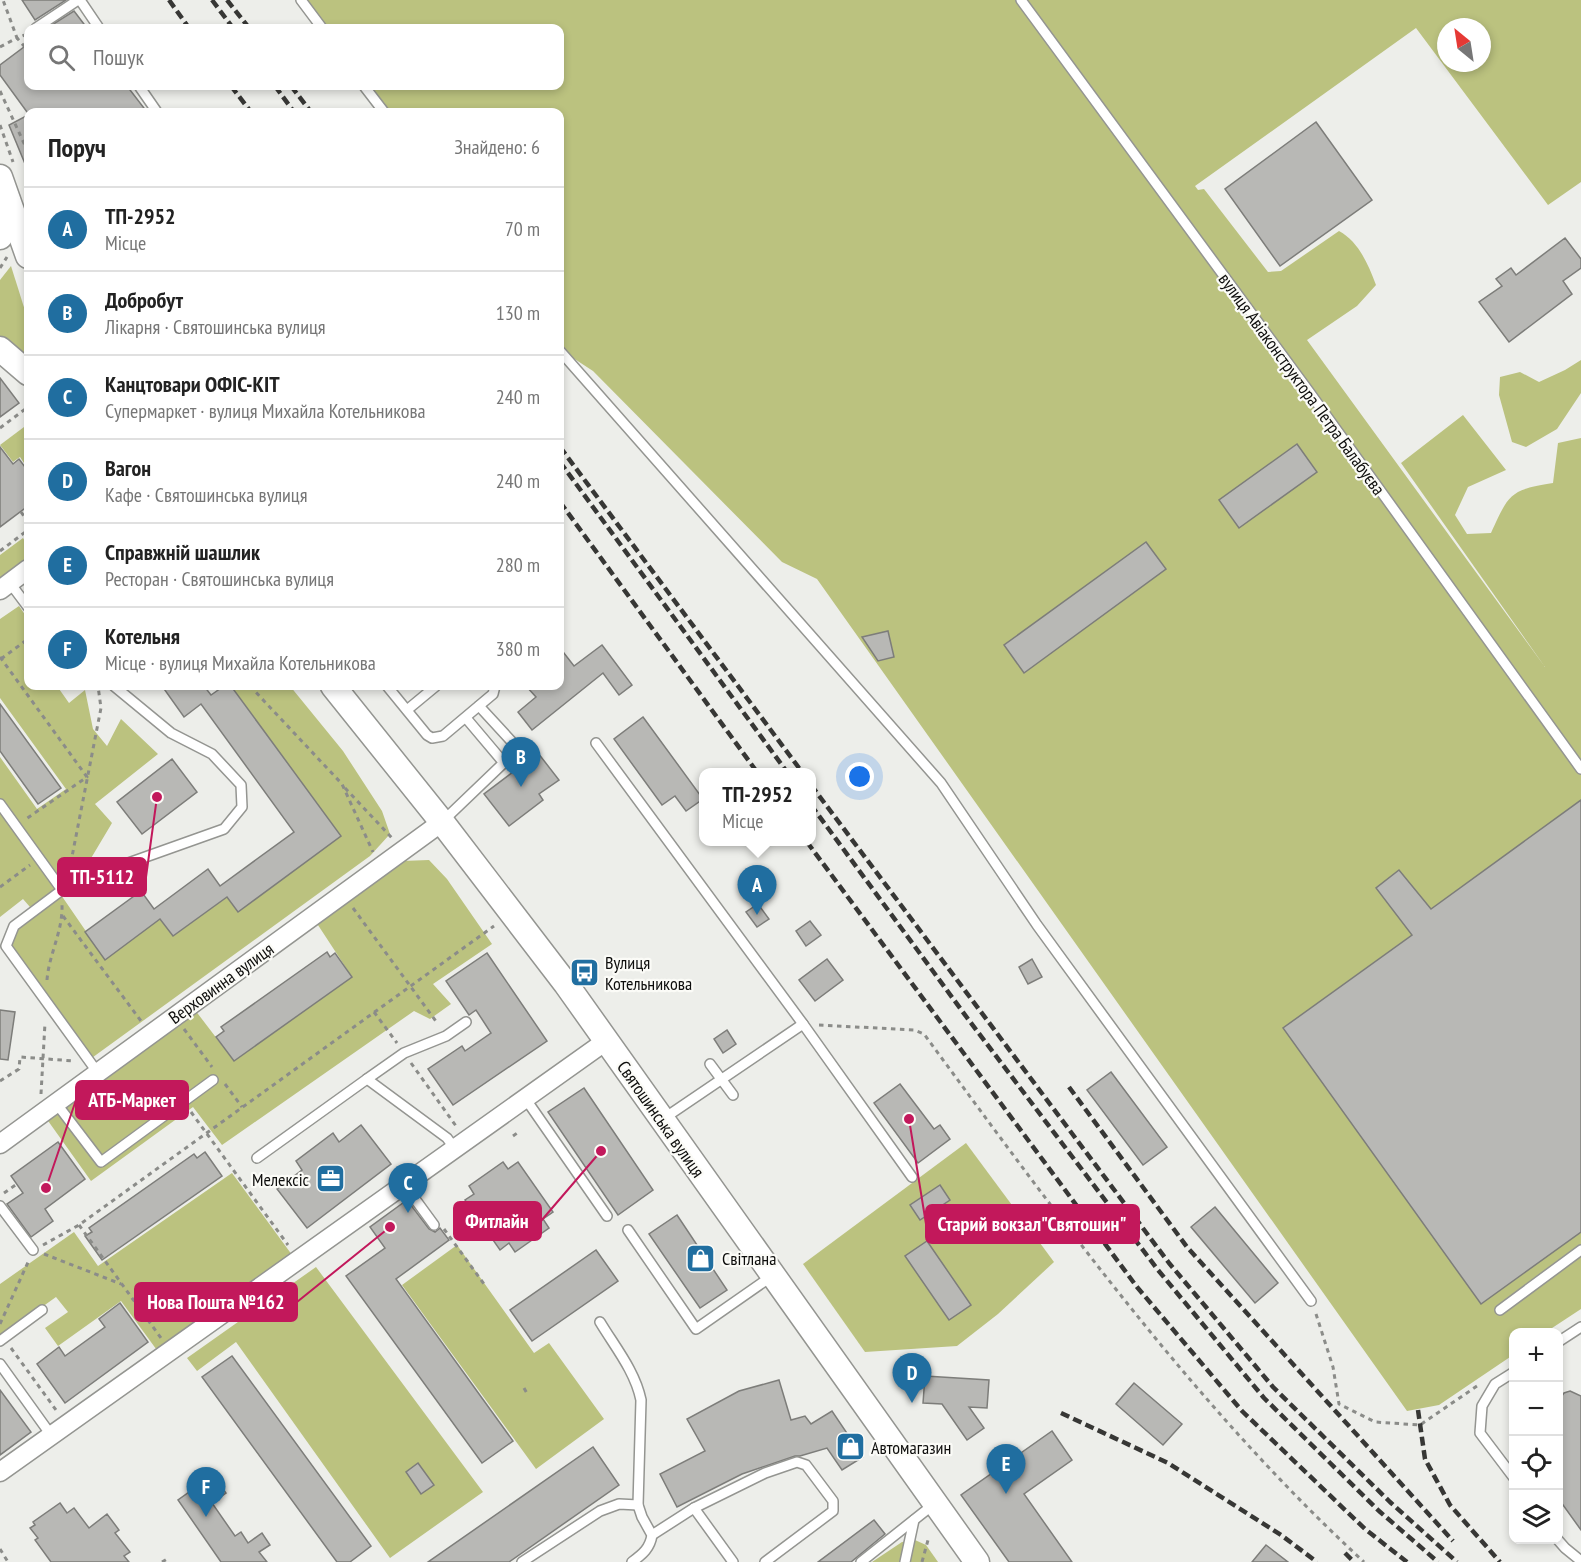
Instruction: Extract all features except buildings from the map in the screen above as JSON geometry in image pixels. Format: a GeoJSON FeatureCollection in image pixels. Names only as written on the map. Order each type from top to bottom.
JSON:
{"type":"FeatureCollection","features":[{"type":"Feature","properties":{"kind":"main road"},"geometry":{"type":"LineString","coordinates":[[4,188],[12,249]]}},
{"type":"Feature","properties":{"kind":"main road"},"geometry":{"type":"LineString","coordinates":[[4,188],[12,249]]}},
{"type":"Feature","properties":{"kind":"main road"},"geometry":{"type":"LineString","coordinates":[[0,349],[24,370]]}},
{"type":"Feature","properties":{"kind":"main road","name":"Святошинська вулиця"},"geometry":{"type":"LineString","coordinates":[[336,690],[560,975],[977,1562]]}},
{"type":"Feature","properties":{"kind":"street"},"geometry":{"type":"LineString","coordinates":[[5,586],[24,572]]}},
{"type":"Feature","properties":{"kind":"street","name":"Верховинна вулиця"},"geometry":{"type":"LineString","coordinates":[[0,1144],[56,1103],[94,1067],[442,822]]}},
{"type":"Feature","properties":{"kind":"street"},"geometry":{"type":"LineString","coordinates":[[0,1472],[606,1041]]}},
{"type":"Feature","properties":{"kind":"lane"},"geometry":{"type":"LineString","coordinates":[[42,24],[79,0],[96,24]]}},
{"type":"Feature","properties":{"kind":"lane"},"geometry":{"type":"LineString","coordinates":[[301,0],[319,24]]}},
{"type":"Feature","properties":{"kind":"lane","name":"вулиця Авіаконструктора Петра Балабуєва"},"geometry":{"type":"LineString","coordinates":[[1021,0],[1303,384],[1581,769]]}},
{"type":"Feature","properties":{"kind":"lane"},"geometry":{"type":"LineString","coordinates":[[142,90],[154,108]]}},
{"type":"Feature","properties":{"kind":"lane"},"geometry":{"type":"LineString","coordinates":[[367,90],[381,108]]}},
{"type":"Feature","properties":{"kind":"lane"},"geometry":{"type":"LineString","coordinates":[[564,356],[941,783],[1044,935],[1311,1300]]}},
{"type":"Feature","properties":{"kind":"lane"},"geometry":{"type":"LineString","coordinates":[[5,586],[24,603]]}},
{"type":"Feature","properties":{"kind":"lane"},"geometry":{"type":"LineString","coordinates":[[94,1067],[6,946],[14,926],[62,890],[78,881],[224,829],[242,807],[242,785],[212,754],[171,733],[119,690]]}},
{"type":"Feature","properties":{"kind":"lane"},"geometry":{"type":"LineString","coordinates":[[390,690],[427,735],[432,738],[442,736],[466,718],[493,694],[494,690]]}},
{"type":"Feature","properties":{"kind":"lane"},"geometry":{"type":"LineString","coordinates":[[407,710],[431,690]]}},
{"type":"Feature","properties":{"kind":"lane"},"geometry":{"type":"LineString","coordinates":[[442,822],[513,754],[513,743],[479,706]]}},
{"type":"Feature","properties":{"kind":"lane"},"geometry":{"type":"LineString","coordinates":[[466,718],[504,763]]}},
{"type":"Feature","properties":{"kind":"lane"},"geometry":{"type":"LineString","coordinates":[[596,743],[803,1024],[912,1177]]}},
{"type":"Feature","properties":{"kind":"lane"},"geometry":{"type":"LineString","coordinates":[[0,804],[62,890]]}},
{"type":"Feature","properties":{"kind":"lane"},"geometry":{"type":"LineString","coordinates":[[257,1158],[404,1053],[446,1036],[466,1022]]}},
{"type":"Feature","properties":{"kind":"lane"},"geometry":{"type":"LineString","coordinates":[[661,1120],[803,1024]]}},
{"type":"Feature","properties":{"kind":"lane"},"geometry":{"type":"LineString","coordinates":[[710,1064],[733,1095]]}},
{"type":"Feature","properties":{"kind":"lane"},"geometry":{"type":"LineString","coordinates":[[367,1079],[447,1138],[455,1149]]}},
{"type":"Feature","properties":{"kind":"lane"},"geometry":{"type":"LineString","coordinates":[[56,1103],[101,1162],[213,1080]]}},
{"type":"Feature","properties":{"kind":"lane"},"geometry":{"type":"LineString","coordinates":[[525,1098],[607,1216]]}},
{"type":"Feature","properties":{"kind":"lane"},"geometry":{"type":"LineString","coordinates":[[404,1184],[434,1225]]}},
{"type":"Feature","properties":{"kind":"lane"},"geometry":{"type":"LineString","coordinates":[[0,1206],[33,1250]]}},
{"type":"Feature","properties":{"kind":"lane"},"geometry":{"type":"LineString","coordinates":[[628,1230],[696,1329],[772,1276]]}},
{"type":"Feature","properties":{"kind":"lane"},"geometry":{"type":"LineString","coordinates":[[1500,1310],[1581,1250]]}},
{"type":"Feature","properties":{"kind":"lane"},"geometry":{"type":"LineString","coordinates":[[2,1339],[42,1310]]}},
{"type":"Feature","properties":{"kind":"lane"},"geometry":{"type":"LineString","coordinates":[[600,1322],[638,1386],[641,1400],[638,1505],[652,1534],[650,1545],[632,1562]]}},
{"type":"Feature","properties":{"kind":"lane"},"geometry":{"type":"LineString","coordinates":[[1563,1339],[1581,1327]]}},
{"type":"Feature","properties":{"kind":"lane"},"geometry":{"type":"LineString","coordinates":[[0,1364],[51,1435]]}},
{"type":"Feature","properties":{"kind":"lane"},"geometry":{"type":"LineString","coordinates":[[1509,1375],[1495,1384],[1482,1406],[1480,1433],[1509,1471]]}},
{"type":"Feature","properties":{"kind":"lane"},"geometry":{"type":"LineString","coordinates":[[652,1534],[694,1508],[788,1464],[797,1462],[806,1465],[833,1501],[833,1511],[765,1562]]}},
{"type":"Feature","properties":{"kind":"lane"},"geometry":{"type":"LineString","coordinates":[[522,1562],[600,1511],[619,1503],[638,1505]]}},
{"type":"Feature","properties":{"kind":"lane"},"geometry":{"type":"LineString","coordinates":[[861,1562],[934,1504]]}},
{"type":"Feature","properties":{"kind":"lane"},"geometry":{"type":"LineString","coordinates":[[694,1508],[733,1562]]}},
{"type":"Feature","properties":{"kind":"lane"},"geometry":{"type":"LineString","coordinates":[[905,1562],[914,1520]]}},
{"type":"Feature","properties":{"kind":"lane"},"geometry":{"type":"LineString","coordinates":[[1562,1544],[1581,1562]]}},
{"type":"Feature","properties":{"kind":"path"},"geometry":{"type":"LineString","coordinates":[[3,0],[17,38],[24,46]]}},
{"type":"Feature","properties":{"kind":"path"},"geometry":{"type":"LineString","coordinates":[[0,47],[24,35]]}},
{"type":"Feature","properties":{"kind":"path"},"geometry":{"type":"LineString","coordinates":[[0,91],[24,143]]}},
{"type":"Feature","properties":{"kind":"path"},"geometry":{"type":"LineString","coordinates":[[0,268],[12,249]]}},
{"type":"Feature","properties":{"kind":"path"},"geometry":{"type":"LineString","coordinates":[[0,428],[24,410]]}},
{"type":"Feature","properties":{"kind":"path"},"geometry":{"type":"LineString","coordinates":[[21,512],[24,516]]}},
{"type":"Feature","properties":{"kind":"path"},"geometry":{"type":"LineString","coordinates":[[0,551],[24,533]]}},
{"type":"Feature","properties":{"kind":"path"},"geometry":{"type":"LineString","coordinates":[[24,642],[0,658],[87,777]]}},
{"type":"Feature","properties":{"kind":"path"},"geometry":{"type":"LineString","coordinates":[[62,890],[69,874],[101,708],[99,690]]}},
{"type":"Feature","properties":{"kind":"path"},"geometry":{"type":"LineString","coordinates":[[254,690],[395,841]]}},
{"type":"Feature","properties":{"kind":"path"},"geometry":{"type":"LineString","coordinates":[[16,826],[87,777]]}},
{"type":"Feature","properties":{"kind":"path"},"geometry":{"type":"LineString","coordinates":[[342,784],[375,856]]}},
{"type":"Feature","properties":{"kind":"path"},"geometry":{"type":"LineString","coordinates":[[0,887],[39,859]]}},
{"type":"Feature","properties":{"kind":"path"},"geometry":{"type":"LineString","coordinates":[[352,907],[446,1036]]}},
{"type":"Feature","properties":{"kind":"path"},"geometry":{"type":"LineString","coordinates":[[63,916],[143,1024]]}},
{"type":"Feature","properties":{"kind":"path"},"geometry":{"type":"LineString","coordinates":[[0,1324],[33,1250],[80,1225],[494,926]]}},
{"type":"Feature","properties":{"kind":"path"},"geometry":{"type":"LineString","coordinates":[[374,1012],[459,1129]]}},
{"type":"Feature","properties":{"kind":"path"},"geometry":{"type":"LineString","coordinates":[[803,1024],[914,1030],[924,1034],[1118,1293],[1167,1353],[1239,1436],[1364,1562]]}},
{"type":"Feature","properties":{"kind":"path"},"geometry":{"type":"LineString","coordinates":[[0,1082],[19,1070],[20,1057],[94,1067]]}},
{"type":"Feature","properties":{"kind":"path"},"geometry":{"type":"LineString","coordinates":[[184,1102],[291,1248]]}},
{"type":"Feature","properties":{"kind":"path"},"geometry":{"type":"LineString","coordinates":[[513,1136],[520,1131]]}},
{"type":"Feature","properties":{"kind":"path"},"geometry":{"type":"LineString","coordinates":[[0,1196],[17,1184]]}},
{"type":"Feature","properties":{"kind":"path"},"geometry":{"type":"LineString","coordinates":[[80,1225],[163,1341]]}},
{"type":"Feature","properties":{"kind":"path"},"geometry":{"type":"LineString","coordinates":[[33,1250],[123,1285]]}},
{"type":"Feature","properties":{"kind":"path"},"geometry":{"type":"LineString","coordinates":[[472,1267],[484,1284]]}},
{"type":"Feature","properties":{"kind":"path"},"geometry":{"type":"LineString","coordinates":[[1311,1300],[1333,1367],[1339,1404],[1375,1422],[1420,1425],[1485,1381]]}},
{"type":"Feature","properties":{"kind":"path"},"geometry":{"type":"LineString","coordinates":[[2,1339],[59,1414]]}},
{"type":"Feature","properties":{"kind":"path"},"geometry":{"type":"LineString","coordinates":[[524,1388],[528,1395]]}},
{"type":"Feature","properties":{"kind":"path"},"geometry":{"type":"LineString","coordinates":[[922,1562],[928,1540]]}},
{"type":"Feature","properties":{"kind":"path"},"geometry":{"type":"LineString","coordinates":[[0,1549],[8,1562]]}},
{"type":"Feature","properties":{"kind":"path"},"geometry":{"type":"LineString","coordinates":[[162,1562],[167,1559]]}},
{"type":"Feature","properties":{"kind":"green space"},"geometry":{"type":"Polygon","coordinates":[[[305,0],[1581,0],[1581,182],[1548,205],[1449,72],[1491,72],[1491,18],[1437,18],[1437,56],[1416,28],[1195,186],[1198,190],[1204,189],[1268,272],[1281,271],[1339,231],[1357,247],[1376,285],[1357,306],[1307,340],[1545,667],[1401,463],[1463,415],[1506,470],[1468,487],[1455,515],[1467,534],[1491,533],[1512,496],[1527,488],[1553,483],[1558,443],[1581,438],[1581,1309],[1552,1328],[1509,1328],[1509,1358],[1439,1405],[1407,1411],[817,579],[782,562],[593,371],[570,356],[564,348],[564,108],[386,108],[372,90],[564,90],[564,24],[324,24],[305,0]]]}},
{"type":"Feature","properties":{"kind":"green space"},"geometry":{"type":"Polygon","coordinates":[[[11,266],[24,307],[24,352],[0,336],[0,280],[11,266]]]}},
{"type":"Feature","properties":{"kind":"green space"},"geometry":{"type":"Polygon","coordinates":[[[1581,360],[1581,393],[1557,429],[1526,447],[1512,442],[1499,395],[1500,377],[1520,372],[1539,382],[1581,360]]]}},
{"type":"Feature","properties":{"kind":"green space"},"geometry":{"type":"Polygon","coordinates":[[[24,427],[24,463],[20,457],[13,462],[0,445],[24,427]]]}},
{"type":"Feature","properties":{"kind":"green space"},"geometry":{"type":"Polygon","coordinates":[[[23,538],[24,564],[0,582],[0,555],[23,538]]]}},
{"type":"Feature","properties":{"kind":"green space"},"geometry":{"type":"Polygon","coordinates":[[[19,606],[24,613],[24,690],[60,690],[69,703],[85,690],[93,729],[107,746],[121,719],[158,754],[95,804],[112,823],[84,870],[30,907],[23,899],[0,917],[0,757],[37,809],[66,789],[0,698],[0,619],[19,606]]]}},
{"type":"Feature","properties":{"kind":"green space"},"geometry":{"type":"Polygon","coordinates":[[[234,690],[293,690],[343,751],[382,811],[390,834],[370,856],[89,1060],[6,946],[14,926],[59,892],[105,959],[160,919],[173,936],[227,897],[238,911],[341,836],[234,690]]]}},
{"type":"Feature","properties":{"kind":"green space"},"geometry":{"type":"Polygon","coordinates":[[[429,860],[447,879],[492,944],[433,984],[451,1004],[430,1019],[414,1011],[222,1145],[193,1107],[91,1181],[46,1118],[195,1010],[234,1061],[352,977],[316,922],[402,861],[429,860]]]}},
{"type":"Feature","properties":{"kind":"green space"},"geometry":{"type":"Polygon","coordinates":[[[966,1143],[1054,1262],[998,1314],[957,1346],[865,1352],[803,1264],[966,1143]]]}},
{"type":"Feature","properties":{"kind":"green space"},"geometry":{"type":"Polygon","coordinates":[[[232,1173],[295,1259],[159,1353],[121,1301],[58,1346],[45,1328],[68,1312],[56,1297],[0,1337],[0,1284],[74,1232],[98,1266],[232,1173]]]}},
{"type":"Feature","properties":{"kind":"green space"},"geometry":{"type":"Polygon","coordinates":[[[457,1245],[534,1353],[549,1343],[604,1419],[536,1469],[402,1285],[457,1245]]]}},
{"type":"Feature","properties":{"kind":"green space"},"geometry":{"type":"Polygon","coordinates":[[[316,1267],[483,1492],[390,1558],[236,1342],[197,1371],[187,1358],[316,1267]]]}},
{"type":"Feature","properties":{"kind":"green space"},"geometry":{"type":"Polygon","coordinates":[[[915,1540],[926,1545],[938,1562],[872,1562],[902,1542],[915,1540]]]}},
{"type":"Feature","properties":{"kind":"railway"},"geometry":{"type":"LineString","coordinates":[[169,0],[186,24]]}},
{"type":"Feature","properties":{"kind":"railway"},"geometry":{"type":"LineString","coordinates":[[212,0],[230,24]]}},
{"type":"Feature","properties":{"kind":"railway"},"geometry":{"type":"LineString","coordinates":[[227,0],[246,24]]}},
{"type":"Feature","properties":{"kind":"railway"},"geometry":{"type":"LineString","coordinates":[[234,90],[248,108]]}},
{"type":"Feature","properties":{"kind":"railway"},"geometry":{"type":"LineString","coordinates":[[278,90],[291,108]]}},
{"type":"Feature","properties":{"kind":"railway"},"geometry":{"type":"LineString","coordinates":[[294,90],[308,108]]}},
{"type":"Feature","properties":{"kind":"railway"},"geometry":{"type":"LineString","coordinates":[[564,452],[799,768]]}},
{"type":"Feature","properties":{"kind":"railway"},"geometry":{"type":"LineString","coordinates":[[564,467],[784,768]]}},
{"type":"Feature","properties":{"kind":"railway"},"geometry":{"type":"LineString","coordinates":[[564,507],[754,768]]}},
{"type":"Feature","properties":{"kind":"railway"},"geometry":{"type":"LineString","coordinates":[[816,792],[1169,1263],[1273,1387],[1390,1502],[1457,1562]]}},
{"type":"Feature","properties":{"kind":"railway"},"geometry":{"type":"LineString","coordinates":[[816,812],[968,1019],[1158,1270],[1264,1398],[1379,1511],[1438,1562]]}},
{"type":"Feature","properties":{"kind":"railway"},"geometry":{"type":"LineString","coordinates":[[810,846],[1137,1287],[1242,1411],[1365,1529],[1407,1562]]}},
{"type":"Feature","properties":{"kind":"railway"},"geometry":{"type":"LineString","coordinates":[[1069,1087],[1187,1247],[1453,1541]]}},
{"type":"Feature","properties":{"kind":"railway"},"geometry":{"type":"LineString","coordinates":[[1418,1410],[1425,1459],[1450,1505],[1500,1562]]}},
{"type":"Feature","properties":{"kind":"railway"},"geometry":{"type":"LineString","coordinates":[[1061,1413],[1168,1463],[1281,1535],[1317,1562]]}},
{"type":"Feature","properties":{"kind":"railway"},"geometry":{"type":"LineString","coordinates":[[1345,1553],[1354,1562]]}},
{"type":"Feature","properties":{"kind":"place","name":"Добробут"},"geometry":{"type":"Point","coordinates":[521,787]}},
{"type":"Feature","properties":{"kind":"place","name":"ТП-5112"},"geometry":{"type":"Point","coordinates":[157,797]}},
{"type":"Feature","properties":{"kind":"place","name":"ТП-2952"},"geometry":{"type":"Point","coordinates":[757,915]}},
{"type":"Feature","properties":{"kind":"place","name":"Вулиця Котельникова"},"geometry":{"type":"Point","coordinates":[584,972]}},
{"type":"Feature","properties":{"kind":"place","name":"Старий вокзал\"Святошин\""},"geometry":{"type":"Point","coordinates":[909,1119]}},
{"type":"Feature","properties":{"kind":"place","name":"Фитлайн"},"geometry":{"type":"Point","coordinates":[601,1151]}},
{"type":"Feature","properties":{"kind":"place","name":"Мелексіc"},"geometry":{"type":"Point","coordinates":[330,1179]}},
{"type":"Feature","properties":{"kind":"place","name":"АТБ-Маркет"},"geometry":{"type":"Point","coordinates":[46,1188]}},
{"type":"Feature","properties":{"kind":"place","name":"Канцтовари ОФІС-КІТ"},"geometry":{"type":"Point","coordinates":[408,1213]}},
{"type":"Feature","properties":{"kind":"place","name":"Нова Пошта №162"},"geometry":{"type":"Point","coordinates":[390,1227]}},
{"type":"Feature","properties":{"kind":"place","name":"Світлана"},"geometry":{"type":"Point","coordinates":[701,1258]}},
{"type":"Feature","properties":{"kind":"place","name":"Вагон"},"geometry":{"type":"Point","coordinates":[912,1403]}},
{"type":"Feature","properties":{"kind":"place","name":"Автомагазин"},"geometry":{"type":"Point","coordinates":[850,1447]}},
{"type":"Feature","properties":{"kind":"place","name":"Справжній шашлик"},"geometry":{"type":"Point","coordinates":[1006,1494]}},
{"type":"Feature","properties":{"kind":"place","name":"Котельня"},"geometry":{"type":"Point","coordinates":[206,1517]}}]}
